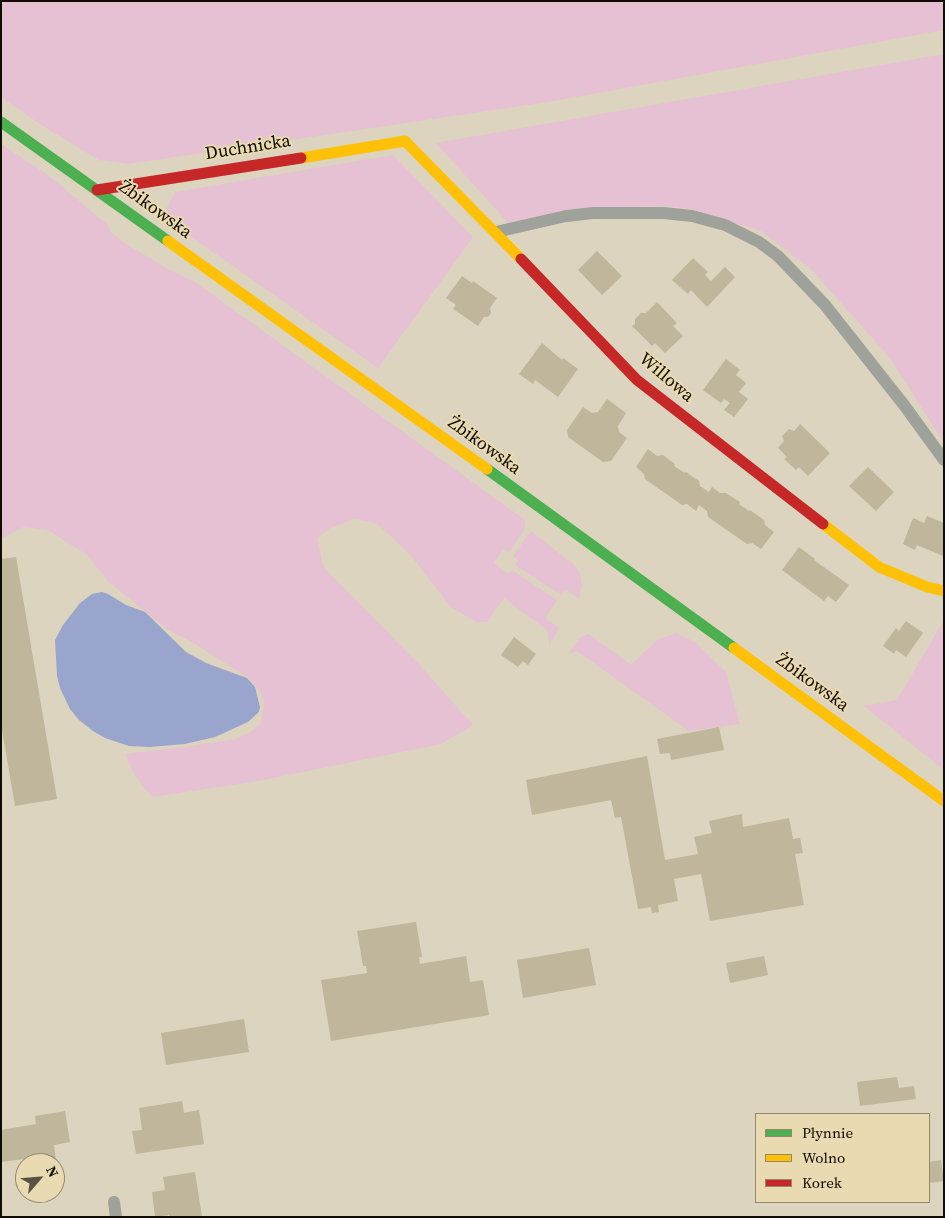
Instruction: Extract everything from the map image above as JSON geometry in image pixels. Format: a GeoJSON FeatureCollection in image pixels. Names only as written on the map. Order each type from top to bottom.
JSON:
{"type":"FeatureCollection","features":[{"type":"Feature","properties":{"kind":"main road","name":"Żbikowska"},"geometry":{"type":"LineString","coordinates":[[1,122],[603,553],[944,801]]}},
{"type":"Feature","properties":{"kind":"main road","name":"Duchnicka"},"geometry":{"type":"LineString","coordinates":[[97,190],[405,141]]}},
{"type":"Feature","properties":{"kind":"main road","name":"Willowa"},"geometry":{"type":"LineString","coordinates":[[405,141],[496,232],[638,380],[879,567],[927,587],[944,591]]}},
{"type":"Feature","properties":{"kind":"lane"},"geometry":{"type":"LineString","coordinates":[[496,232],[566,216],[593,213],[664,212],[692,216],[725,225],[759,242],[778,256],[825,304],[904,405],[944,460]]}},
{"type":"Feature","properties":{"kind":"lane"},"geometry":{"type":"LineString","coordinates":[[114,1202],[116,1217]]}},
{"type":"Feature","properties":{"kind":"shaded area"},"geometry":{"type":"Polygon","coordinates":[[[1,1],[944,1],[944,30],[548,102],[128,164],[99,160],[43,126],[1,97],[1,1]]]}},
{"type":"Feature","properties":{"kind":"shaded area"},"geometry":{"type":"Polygon","coordinates":[[[944,54],[944,443],[890,358],[811,269],[761,231],[691,209],[664,206],[570,209],[509,224],[436,143],[944,54]]]}},
{"type":"Feature","properties":{"kind":"shaded area"},"geometry":{"type":"Polygon","coordinates":[[[1,144],[48,175],[108,225],[110,232],[129,246],[195,282],[525,520],[524,530],[509,553],[503,549],[494,563],[508,574],[512,570],[557,600],[545,618],[559,628],[549,646],[548,631],[504,598],[487,622],[476,622],[451,607],[409,553],[376,523],[354,519],[330,528],[317,538],[323,567],[415,660],[473,725],[441,744],[258,781],[153,797],[145,789],[135,776],[125,754],[236,739],[249,733],[261,723],[264,705],[262,694],[250,679],[192,642],[168,630],[108,581],[87,555],[48,530],[23,527],[1,539],[1,144]]]}},
{"type":"Feature","properties":{"kind":"shaded area"},"geometry":{"type":"Polygon","coordinates":[[[393,155],[473,237],[378,368],[163,217],[175,192],[393,155]]]}},
{"type":"Feature","properties":{"kind":"shaded area"},"geometry":{"type":"Polygon","coordinates":[[[531,531],[573,564],[580,573],[582,585],[579,599],[566,589],[561,595],[515,565],[518,560],[513,556],[531,531]]]}},
{"type":"Feature","properties":{"kind":"shaded area"},"geometry":{"type":"Polygon","coordinates":[[[944,620],[944,770],[864,706],[897,700],[944,620]]]}},
{"type":"Feature","properties":{"kind":"shaded area"},"geometry":{"type":"Polygon","coordinates":[[[677,633],[696,643],[726,672],[740,724],[689,731],[577,651],[568,654],[581,637],[589,634],[631,665],[658,639],[677,633]]]}},
{"type":"Feature","properties":{"kind":"water"},"geometry":{"type":"Polygon","coordinates":[[[102,592],[126,605],[145,612],[186,652],[206,663],[247,678],[255,687],[260,707],[259,712],[248,722],[215,737],[185,744],[150,747],[129,746],[105,738],[93,731],[79,720],[70,709],[60,688],[57,676],[55,640],[63,625],[80,603],[92,594],[102,592]]]}},
{"type":"Feature","properties":{"kind":"building"},"geometry":{"type":"Polygon","coordinates":[[[597,251],[622,276],[602,295],[578,270],[597,251]]]}},
{"type":"Feature","properties":{"kind":"building"},"geometry":{"type":"Polygon","coordinates":[[[693,258],[708,272],[705,275],[711,281],[725,267],[735,277],[707,307],[691,290],[688,294],[672,280],[693,258]]]}},
{"type":"Feature","properties":{"kind":"building"},"geometry":{"type":"Polygon","coordinates":[[[462,276],[472,283],[473,281],[497,298],[490,308],[491,313],[488,317],[484,317],[478,326],[453,309],[456,305],[446,298],[462,276]]]}},
{"type":"Feature","properties":{"kind":"building"},"geometry":{"type":"Polygon","coordinates":[[[657,302],[677,323],[673,326],[683,336],[665,353],[655,343],[652,346],[632,326],[635,324],[635,319],[641,313],[646,313],[657,302]]]}},
{"type":"Feature","properties":{"kind":"building"},"geometry":{"type":"Polygon","coordinates":[[[542,343],[562,360],[563,358],[578,369],[558,397],[535,380],[533,384],[519,374],[542,343]]]}},
{"type":"Feature","properties":{"kind":"building"},"geometry":{"type":"Polygon","coordinates":[[[726,359],[740,370],[736,375],[746,383],[739,392],[748,399],[734,417],[724,410],[730,403],[724,399],[721,403],[703,390],[726,359]]]}},
{"type":"Feature","properties":{"kind":"building"},"geometry":{"type":"Polygon","coordinates":[[[607,399],[626,413],[618,426],[619,432],[627,438],[611,461],[603,462],[568,437],[567,430],[583,407],[592,413],[598,412],[607,399]]]}},
{"type":"Feature","properties":{"kind":"building"},"geometry":{"type":"Polygon","coordinates":[[[800,424],[830,453],[808,476],[799,467],[796,470],[784,459],[787,457],[778,448],[784,441],[782,436],[789,429],[794,431],[800,424]]]}},
{"type":"Feature","properties":{"kind":"building"},"geometry":{"type":"Polygon","coordinates":[[[648,449],[657,456],[663,455],[675,464],[674,466],[699,481],[700,486],[709,492],[712,487],[720,493],[726,493],[764,520],[765,525],[774,532],[761,549],[752,543],[747,544],[708,517],[707,511],[699,505],[696,511],[687,504],[682,505],[645,479],[644,474],[636,467],[648,449]]]}},
{"type":"Feature","properties":{"kind":"building"},"geometry":{"type":"Polygon","coordinates":[[[868,467],[894,492],[876,511],[849,486],[868,467]]]}},
{"type":"Feature","properties":{"kind":"building"},"geometry":{"type":"Polygon","coordinates":[[[927,516],[944,523],[943,556],[917,545],[915,550],[903,544],[913,518],[924,523],[927,516]]]}},
{"type":"Feature","properties":{"kind":"building"},"geometry":{"type":"Polygon","coordinates":[[[799,547],[849,585],[836,602],[828,596],[824,601],[782,570],[799,547]]]}},
{"type":"Feature","properties":{"kind":"building"},"geometry":{"type":"Polygon","coordinates":[[[16,557],[57,799],[15,806],[1,724],[1,559],[16,557]]]}},
{"type":"Feature","properties":{"kind":"building"},"geometry":{"type":"Polygon","coordinates":[[[906,621],[923,633],[906,657],[896,650],[894,654],[883,646],[896,628],[899,631],[906,621]]]}},
{"type":"Feature","properties":{"kind":"building"},"geometry":{"type":"Polygon","coordinates":[[[514,637],[536,654],[528,665],[523,661],[518,667],[501,655],[514,637]]]}},
{"type":"Feature","properties":{"kind":"building"},"geometry":{"type":"Polygon","coordinates":[[[719,727],[724,750],[671,760],[670,753],[660,754],[657,739],[719,727]]]}},
{"type":"Feature","properties":{"kind":"building"},"geometry":{"type":"Polygon","coordinates":[[[647,756],[665,860],[698,854],[694,837],[712,833],[709,821],[742,814],[743,827],[789,818],[793,839],[800,838],[803,853],[795,854],[804,905],[710,921],[701,874],[674,879],[678,901],[658,905],[659,912],[652,913],[651,907],[638,909],[621,817],[615,818],[611,800],[532,815],[526,780],[647,756]]]}},
{"type":"Feature","properties":{"kind":"building"},"geometry":{"type":"Polygon","coordinates":[[[416,922],[422,957],[419,957],[420,964],[466,956],[470,982],[483,980],[489,1015],[331,1041],[321,980],[367,973],[366,966],[363,966],[357,931],[416,922]]]}},
{"type":"Feature","properties":{"kind":"building"},"geometry":{"type":"Polygon","coordinates":[[[589,948],[596,985],[523,998],[517,960],[589,948]]]}},
{"type":"Feature","properties":{"kind":"building"},"geometry":{"type":"Polygon","coordinates":[[[764,956],[768,975],[730,983],[726,963],[764,956]]]}},
{"type":"Feature","properties":{"kind":"building"},"geometry":{"type":"Polygon","coordinates":[[[244,1019],[249,1052],[166,1065],[161,1033],[244,1019]]]}},
{"type":"Feature","properties":{"kind":"building"},"geometry":{"type":"Polygon","coordinates":[[[897,1077],[899,1088],[914,1086],[916,1099],[860,1106],[857,1082],[897,1077]]]}},
{"type":"Feature","properties":{"kind":"building"},"geometry":{"type":"Polygon","coordinates":[[[182,1101],[184,1113],[199,1110],[204,1144],[136,1154],[132,1131],[142,1130],[139,1108],[182,1101]]]}},
{"type":"Feature","properties":{"kind":"building"},"geometry":{"type":"Polygon","coordinates":[[[65,1111],[70,1142],[54,1145],[55,1153],[15,1153],[15,1160],[1,1162],[1,1130],[36,1124],[35,1116],[65,1111]]]}},
{"type":"Feature","properties":{"kind":"building"},"geometry":{"type":"Polygon","coordinates":[[[941,1160],[944,1181],[930,1183],[930,1162],[941,1160]]]}},
{"type":"Feature","properties":{"kind":"building"},"geometry":{"type":"Polygon","coordinates":[[[195,1172],[202,1217],[169,1217],[169,1215],[155,1217],[152,1192],[165,1190],[163,1177],[195,1172]]]}},
{"type":"Feature","properties":{"kind":"traffic: fast"},"geometry":{"type":"LineString","coordinates":[[1,122],[168,241]]}},
{"type":"Feature","properties":{"kind":"traffic: fast"},"geometry":{"type":"LineString","coordinates":[[487,469],[734,648]]}},
{"type":"Feature","properties":{"kind":"traffic: slow"},"geometry":{"type":"LineString","coordinates":[[301,158],[405,141],[521,259]]}},
{"type":"Feature","properties":{"kind":"traffic: slow"},"geometry":{"type":"LineString","coordinates":[[168,241],[487,469]]}},
{"type":"Feature","properties":{"kind":"traffic: slow"},"geometry":{"type":"LineString","coordinates":[[823,524],[879,567],[927,587],[944,591]]}},
{"type":"Feature","properties":{"kind":"traffic: slow"},"geometry":{"type":"LineString","coordinates":[[734,648],[944,801]]}},
{"type":"Feature","properties":{"kind":"traffic: jam"},"geometry":{"type":"LineString","coordinates":[[97,190],[301,158]]}},
{"type":"Feature","properties":{"kind":"traffic: jam"},"geometry":{"type":"LineString","coordinates":[[521,259],[637,380],[823,524]]}}]}
